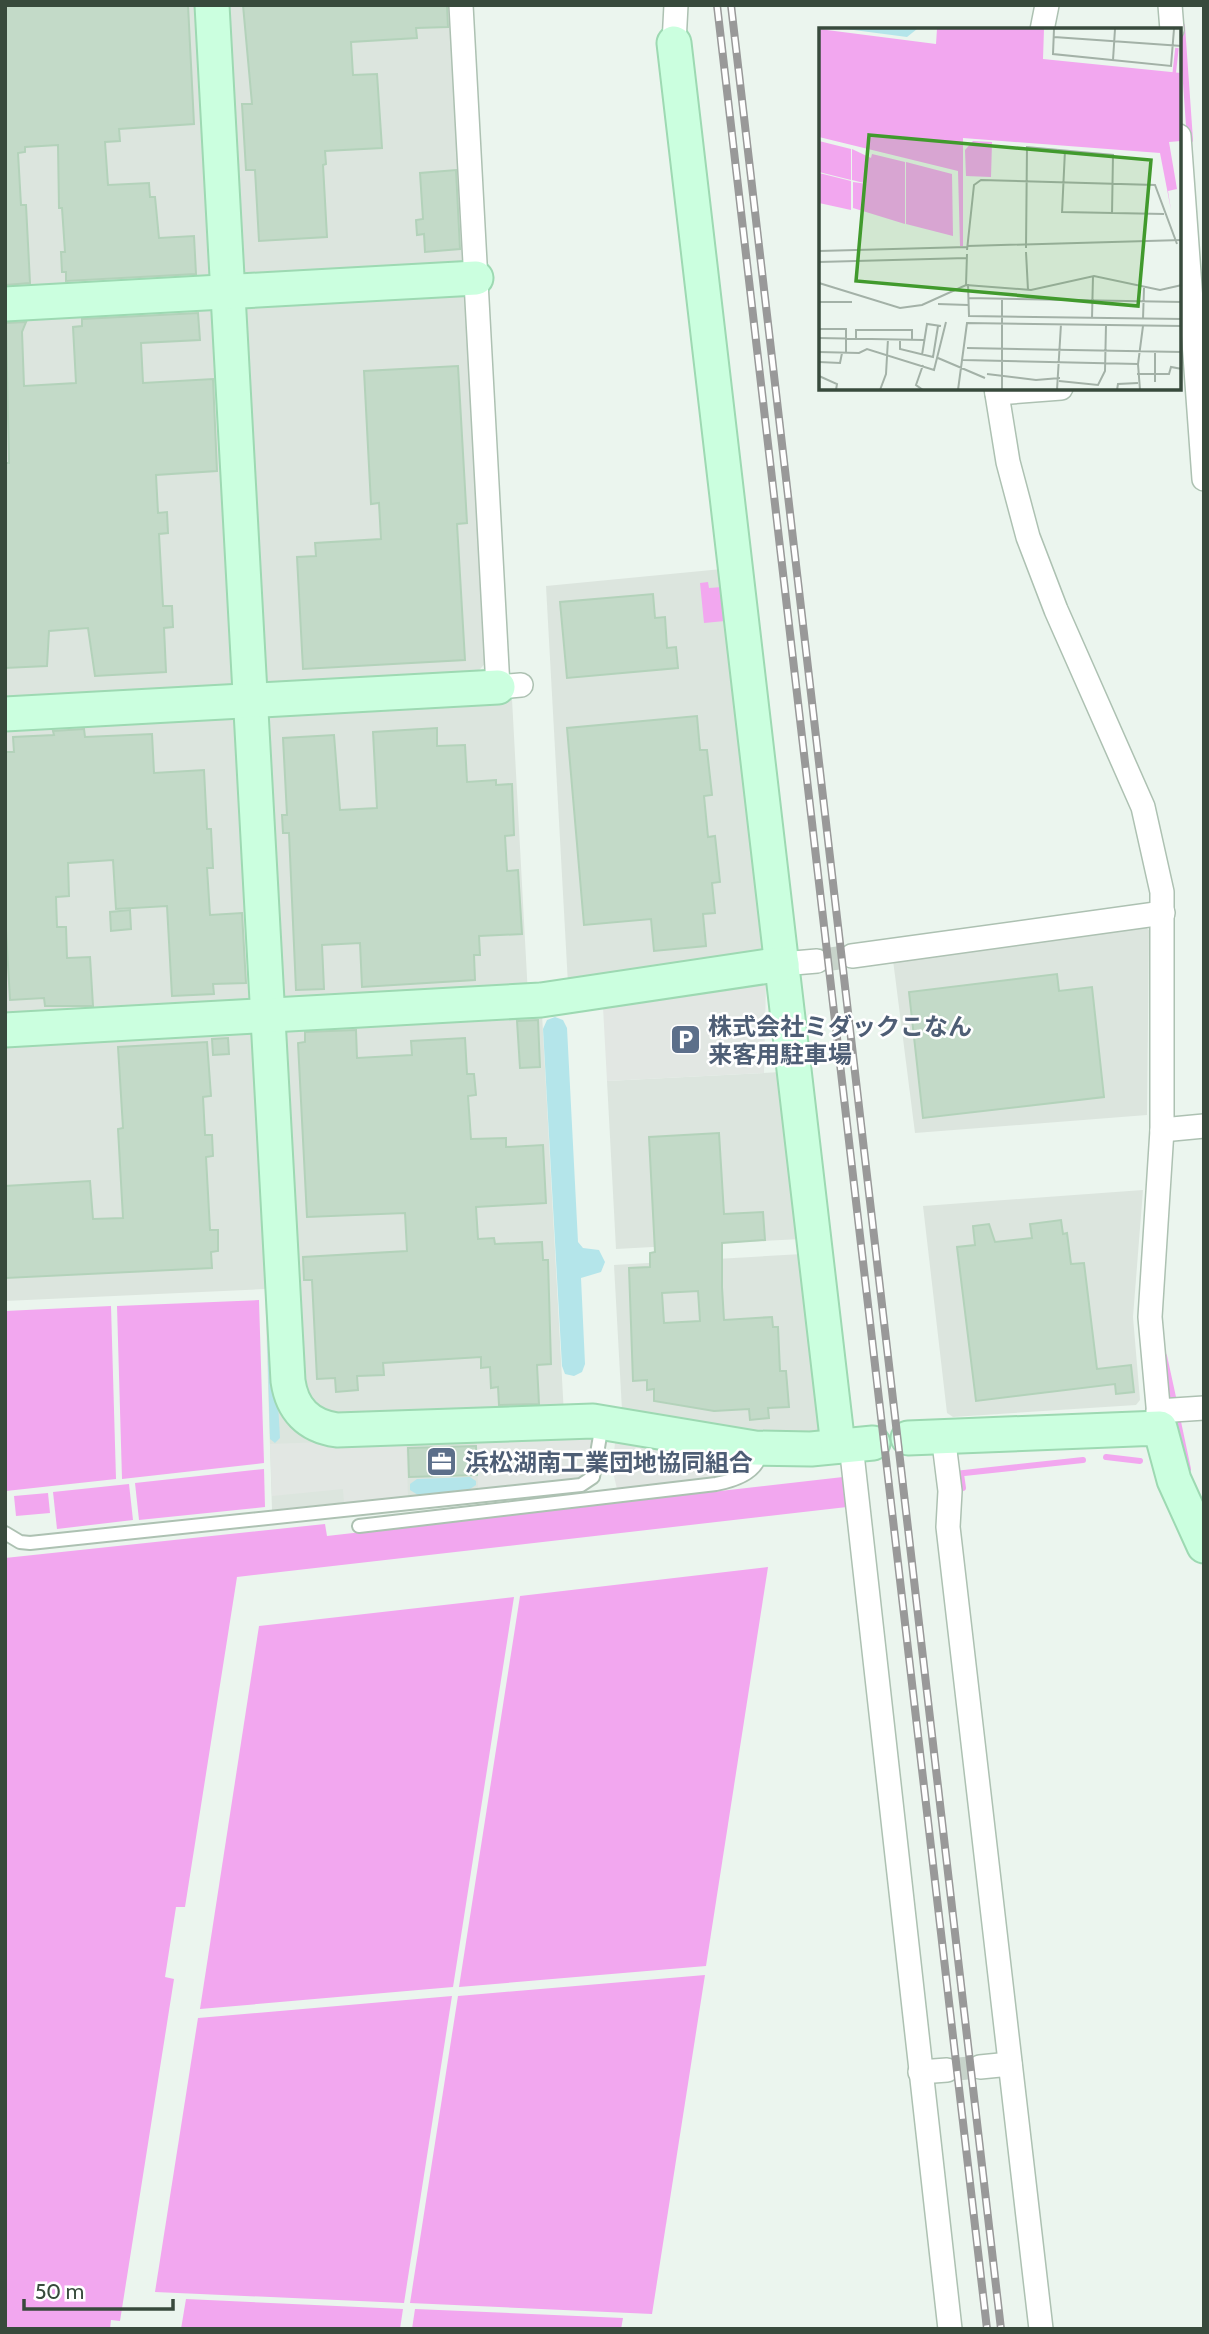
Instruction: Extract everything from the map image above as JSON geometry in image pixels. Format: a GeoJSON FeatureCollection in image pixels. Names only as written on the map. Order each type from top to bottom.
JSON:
{"type":"FeatureCollection","features":[{"type":"Feature","properties":{"kind":"street"},"geometry":{"type":"LineString","coordinates":[[212,5],[288,1381],[293,1402],[299,1411],[316,1425],[337,1430],[602,1422],[761,1448],[854,1445]]}},
{"type":"Feature","properties":{"kind":"street"},"geometry":{"type":"LineString","coordinates":[[5,714],[510,686],[476,278],[461,5]]}},
{"type":"Feature","properties":{"kind":"street"},"geometry":{"type":"LineString","coordinates":[[676,5],[674,43],[782,964],[854,1445],[950,2329]]}},
{"type":"Feature","properties":{"kind":"street"},"geometry":{"type":"LineString","coordinates":[[1042,28],[1047,5]]}},
{"type":"Feature","properties":{"kind":"street"},"geometry":{"type":"LineString","coordinates":[[1170,5],[1172,28]]}},
{"type":"Feature","properties":{"kind":"street"},"geometry":{"type":"LineString","coordinates":[[1181,171],[1193,380],[1204,479]]}},
{"type":"Feature","properties":{"kind":"street"},"geometry":{"type":"LineString","coordinates":[[5,304],[476,278]]}},
{"type":"Feature","properties":{"kind":"street"},"geometry":{"type":"LineString","coordinates":[[1018,390],[996,391],[1008,462],[1028,537],[1056,610],[1143,807],[1155,849],[1163,913],[1162,1130],[1150,1317],[1159,1420],[1174,1480],[1204,1546]]}},
{"type":"Feature","properties":{"kind":"street"},"geometry":{"type":"LineString","coordinates":[[852,956],[1163,913]]}},
{"type":"Feature","properties":{"kind":"street"},"geometry":{"type":"LineString","coordinates":[[5,1030],[566,998],[782,964],[817,961]]}},
{"type":"Feature","properties":{"kind":"street"},"geometry":{"type":"LineString","coordinates":[[1162,1130],[1204,1126]]}},
{"type":"Feature","properties":{"kind":"street"},"geometry":{"type":"LineString","coordinates":[[908,1438],[943,1435],[1045,1435],[1159,1420],[1204,1408]]}},
{"type":"Feature","properties":{"kind":"street"},"geometry":{"type":"LineString","coordinates":[[943,1435],[950,1491],[948,1527],[1041,2329]]}},
{"type":"Feature","properties":{"kind":"street"},"geometry":{"type":"LineString","coordinates":[[980,2067],[1010,2064]]}},
{"type":"Feature","properties":{"kind":"street"},"geometry":{"type":"LineString","coordinates":[[920,2072],[947,2070]]}},
{"type":"Feature","properties":{"kind":"lane"},"geometry":{"type":"LineString","coordinates":[[5,1533],[20,1542],[30,1544],[581,1485],[593,1477],[602,1422]]}},
{"type":"Feature","properties":{"kind":"lane"},"geometry":{"type":"LineString","coordinates":[[359,1525],[716,1484],[751,1471],[759,1462],[761,1448]]}},
{"type":"Feature","properties":{"kind":"shaded area"},"geometry":{"type":"Polygon","coordinates":[[[5,5],[451,5],[488,660],[475,675],[5,700],[5,5]]]}},
{"type":"Feature","properties":{"kind":"shaded area"},"geometry":{"type":"Polygon","coordinates":[[[722,569],[766,947],[761,954],[568,984],[546,586],[722,569]]]}},
{"type":"Feature","properties":{"kind":"shaded area"},"geometry":{"type":"Polygon","coordinates":[[[708,582],[709,588],[722,587],[725,621],[704,623],[700,583],[708,582]]]}},
{"type":"Feature","properties":{"kind":"shaded area"},"geometry":{"type":"Polygon","coordinates":[[[512,699],[529,1014],[542,1014],[565,1433],[587,1477],[272,1510],[265,1289],[5,1301],[5,727],[512,699]]]}},
{"type":"Feature","properties":{"kind":"shaded area"},"geometry":{"type":"Polygon","coordinates":[[[1143,925],[1149,930],[1147,1115],[915,1133],[893,960],[1143,925]]]}},
{"type":"Feature","properties":{"kind":"shaded area","name":"株式会社ミダックこなん 来客用駐車場"},"geometry":{"type":"Polygon","coordinates":[[[766,982],[764,1073],[607,1081],[603,1007],[766,982]]]}},
{"type":"Feature","properties":{"kind":"shaded area"},"geometry":{"type":"Polygon","coordinates":[[[555,1017],[563,1020],[567,1028],[578,1242],[583,1248],[599,1250],[605,1262],[601,1272],[581,1278],[585,1364],[582,1372],[574,1376],[565,1374],[562,1366],[543,1029],[547,1020],[555,1017]]]}},
{"type":"Feature","properties":{"kind":"shaded area"},"geometry":{"type":"Polygon","coordinates":[[[781,1072],[801,1239],[616,1249],[607,1081],[781,1072]]]}},
{"type":"Feature","properties":{"kind":"shaded area"},"geometry":{"type":"Polygon","coordinates":[[[1143,1190],[1133,1317],[1140,1400],[1136,1405],[953,1417],[947,1413],[923,1206],[1143,1190]]]}},
{"type":"Feature","properties":{"kind":"shaded area"},"geometry":{"type":"Polygon","coordinates":[[[802,1254],[822,1426],[817,1432],[776,1436],[622,1410],[614,1265],[802,1254]]]}},
{"type":"Feature","properties":{"kind":"shaded area"},"geometry":{"type":"Polygon","coordinates":[[[259,1300],[264,1463],[122,1479],[117,1306],[259,1300]]]}},
{"type":"Feature","properties":{"kind":"shaded area"},"geometry":{"type":"Polygon","coordinates":[[[111,1306],[116,1479],[6,1491],[5,1311],[111,1306]]]}},
{"type":"Feature","properties":{"kind":"shaded area"},"geometry":{"type":"Polygon","coordinates":[[[270,1328],[274,1332],[280,1438],[275,1443],[270,1439],[267,1332],[270,1328]]]}},
{"type":"Feature","properties":{"kind":"shaded area"},"geometry":{"type":"Polygon","coordinates":[[[593,1433],[587,1477],[478,1488],[476,1437],[593,1433]]]}},
{"type":"Feature","properties":{"kind":"shaded area"},"geometry":{"type":"Polygon","coordinates":[[[616,1435],[727,1456],[729,1476],[617,1489],[612,1468],[616,1435]]]}},
{"type":"Feature","properties":{"kind":"shaded area"},"geometry":{"type":"Polygon","coordinates":[[[406,1439],[408,1496],[344,1503],[343,1489],[272,1496],[270,1444],[406,1439]]]}},
{"type":"Feature","properties":{"kind":"shaded area"},"geometry":{"type":"Polygon","coordinates":[[[264,1469],[265,1507],[139,1520],[135,1483],[264,1469]]]}},
{"type":"Feature","properties":{"kind":"shaded area"},"geometry":{"type":"Polygon","coordinates":[[[470,1477],[476,1481],[476,1485],[470,1489],[418,1495],[410,1490],[410,1484],[417,1479],[470,1477]]]}},
{"type":"Feature","properties":{"kind":"shaded area"},"geometry":{"type":"Polygon","coordinates":[[[843,1477],[847,1507],[237,1577],[185,1907],[176,1907],[165,1977],[174,1979],[120,2321],[111,2320],[110,2329],[5,2329],[5,1558],[325,1524],[327,1536],[843,1477]]]}},
{"type":"Feature","properties":{"kind":"shaded area"},"geometry":{"type":"Polygon","coordinates":[[[129,1484],[133,1520],[57,1529],[53,1492],[129,1484]]]}},
{"type":"Feature","properties":{"kind":"shaded area"},"geometry":{"type":"Polygon","coordinates":[[[48,1493],[50,1513],[16,1516],[14,1496],[48,1493]]]}},
{"type":"Feature","properties":{"kind":"shaded area"},"geometry":{"type":"Polygon","coordinates":[[[768,1567],[706,1966],[459,1987],[520,1596],[768,1567]]]}},
{"type":"Feature","properties":{"kind":"shaded area"},"geometry":{"type":"Polygon","coordinates":[[[514,1597],[453,1987],[200,2009],[259,1626],[514,1597]]]}},
{"type":"Feature","properties":{"kind":"shaded area"},"geometry":{"type":"Polygon","coordinates":[[[705,1975],[652,2314],[410,2303],[458,1996],[705,1975]]]}},
{"type":"Feature","properties":{"kind":"shaded area"},"geometry":{"type":"Polygon","coordinates":[[[452,1996],[404,2303],[155,2292],[198,2018],[452,1996]]]}},
{"type":"Feature","properties":{"kind":"shaded area"},"geometry":{"type":"Polygon","coordinates":[[[186,2299],[403,2309],[400,2329],[181,2329],[186,2299]]]}},
{"type":"Feature","properties":{"kind":"shaded area"},"geometry":{"type":"Polygon","coordinates":[[[415,2309],[623,2318],[621,2329],[412,2329],[415,2309]]]}},
{"type":"Feature","properties":{"kind":"building"},"geometry":{"type":"Polygon","coordinates":[[[5,5],[188,5],[194,124],[119,129],[120,141],[105,142],[108,185],[149,183],[150,197],[155,197],[159,238],[194,236],[196,274],[66,281],[66,272],[62,272],[61,252],[65,252],[62,208],[59,208],[58,145],[25,147],[25,152],[18,153],[21,205],[26,205],[30,283],[5,285],[5,5]]]}},
{"type":"Feature","properties":{"kind":"building"},"geometry":{"type":"Polygon","coordinates":[[[243,5],[447,5],[448,27],[416,28],[417,38],[351,42],[353,75],[377,74],[382,148],[325,151],[326,164],[323,165],[327,237],[259,241],[255,170],[246,170],[242,104],[252,104],[243,5]]]}},
{"type":"Feature","properties":{"kind":"building"},"geometry":{"type":"Polygon","coordinates":[[[456,170],[460,249],[425,252],[424,234],[417,235],[416,220],[423,219],[420,173],[456,170]]]}},
{"type":"Feature","properties":{"kind":"building"},"geometry":{"type":"Polygon","coordinates":[[[198,313],[200,340],[141,343],[143,383],[213,379],[217,471],[156,475],[158,513],[167,512],[168,533],[159,534],[163,606],[172,606],[173,627],[164,628],[166,672],[95,676],[88,628],[49,631],[47,666],[5,668],[5,463],[9,463],[6,323],[26,322],[22,332],[24,386],[76,383],[73,327],[82,326],[82,319],[198,313]]]}},
{"type":"Feature","properties":{"kind":"building"},"geometry":{"type":"Polygon","coordinates":[[[458,366],[467,523],[457,524],[465,660],[303,669],[297,557],[316,556],[315,543],[381,539],[379,503],[371,504],[364,371],[458,366]]]}},
{"type":"Feature","properties":{"kind":"building"},"geometry":{"type":"Polygon","coordinates":[[[653,594],[655,618],[665,617],[667,648],[676,647],[678,668],[567,678],[560,602],[653,594]]]}},
{"type":"Feature","properties":{"kind":"building"},"geometry":{"type":"Polygon","coordinates":[[[697,716],[700,750],[707,750],[712,795],[704,796],[708,837],[715,836],[720,882],[712,883],[715,913],[703,914],[706,946],[654,951],[651,919],[584,925],[567,728],[697,716]]]}},
{"type":"Feature","properties":{"kind":"building"},"geometry":{"type":"Polygon","coordinates":[[[437,728],[437,746],[465,745],[467,782],[496,780],[496,785],[512,784],[514,835],[505,836],[507,871],[518,870],[522,934],[479,936],[480,955],[474,955],[475,980],[362,987],[360,943],[322,945],[324,989],[296,990],[289,833],[283,833],[282,815],[287,815],[283,738],[334,735],[340,810],[377,808],[373,732],[437,728]]]}},
{"type":"Feature","properties":{"kind":"building"},"geometry":{"type":"Polygon","coordinates":[[[84,729],[85,737],[152,734],[154,773],[204,770],[207,829],[211,829],[213,868],[207,868],[210,915],[242,913],[246,983],[213,984],[214,994],[172,996],[167,906],[116,909],[113,860],[68,863],[69,896],[56,897],[57,927],[66,927],[67,958],[90,957],[93,1006],[45,1006],[44,998],[10,1000],[5,913],[5,752],[14,752],[13,737],[54,735],[53,731],[84,729]]]}},
{"type":"Feature","properties":{"kind":"building"},"geometry":{"type":"Polygon","coordinates":[[[130,910],[131,929],[111,931],[110,912],[130,910]]]}},
{"type":"Feature","properties":{"kind":"building"},"geometry":{"type":"Polygon","coordinates":[[[1057,974],[1059,991],[1092,987],[1104,1097],[923,1118],[909,992],[1057,974]]]}},
{"type":"Feature","properties":{"kind":"building"},"geometry":{"type":"Polygon","coordinates":[[[538,1020],[540,1067],[520,1068],[517,1021],[538,1020]]]}},
{"type":"Feature","properties":{"kind":"building"},"geometry":{"type":"Polygon","coordinates":[[[356,1030],[357,1058],[412,1055],[411,1041],[465,1038],[467,1074],[474,1074],[476,1095],[468,1096],[471,1139],[506,1138],[506,1147],[543,1145],[546,1203],[476,1207],[478,1239],[494,1238],[495,1244],[542,1242],[543,1260],[548,1260],[551,1364],[537,1365],[539,1404],[499,1405],[498,1387],[491,1388],[490,1367],[481,1368],[481,1357],[383,1363],[384,1375],[357,1376],[358,1390],[336,1392],[335,1378],[317,1379],[312,1280],[304,1280],[303,1257],[407,1251],[405,1213],[307,1217],[298,1043],[305,1042],[305,1032],[356,1030]]]}},
{"type":"Feature","properties":{"kind":"building"},"geometry":{"type":"Polygon","coordinates":[[[228,1038],[229,1054],[213,1055],[212,1039],[228,1038]]]}},
{"type":"Feature","properties":{"kind":"building"},"geometry":{"type":"Polygon","coordinates":[[[207,1042],[211,1096],[203,1097],[205,1135],[212,1135],[213,1156],[206,1157],[210,1230],[218,1230],[218,1251],[211,1252],[212,1268],[6,1278],[5,1186],[90,1181],[93,1219],[123,1218],[118,1129],[123,1128],[118,1047],[207,1042]]]}},
{"type":"Feature","properties":{"kind":"building"},"geometry":{"type":"Polygon","coordinates":[[[719,1133],[724,1214],[763,1212],[765,1240],[722,1243],[722,1287],[724,1320],[772,1317],[773,1327],[778,1327],[780,1371],[786,1371],[789,1407],[768,1408],[769,1418],[750,1420],[749,1409],[714,1411],[654,1401],[654,1389],[647,1390],[647,1380],[633,1381],[629,1268],[650,1267],[650,1253],[655,1252],[649,1137],[719,1133]],[[698,1291],[662,1293],[664,1323],[700,1321],[698,1291]]]}},
{"type":"Feature","properties":{"kind":"building"},"geometry":{"type":"Polygon","coordinates":[[[1061,1220],[1063,1234],[1067,1233],[1071,1264],[1084,1263],[1097,1369],[1131,1365],[1134,1392],[1116,1394],[1115,1384],[976,1401],[957,1247],[975,1245],[973,1226],[989,1224],[995,1242],[1032,1238],[1030,1224],[1061,1220]]]}},
{"type":"Feature","properties":{"kind":"building"},"geometry":{"type":"Polygon","coordinates":[[[476,1446],[477,1475],[409,1477],[408,1448],[476,1446]]]}},
{"type":"Feature","properties":{"kind":"waterway"},"geometry":{"type":"LineString","coordinates":[[1182,26],[1190,140]]}},
{"type":"Feature","properties":{"kind":"waterway"},"geometry":{"type":"LineString","coordinates":[[1164,1356],[1174,1402]]}},
{"type":"Feature","properties":{"kind":"waterway"},"geometry":{"type":"LineString","coordinates":[[1177,1417],[1188,1469]]}},
{"type":"Feature","properties":{"kind":"waterway"},"geometry":{"type":"LineString","coordinates":[[1106,1457],[1140,1461]]}},
{"type":"Feature","properties":{"kind":"waterway"},"geometry":{"type":"LineString","coordinates":[[955,1474],[1083,1460]]}},
{"type":"Feature","properties":{"kind":"waterway"},"geometry":{"type":"LineString","coordinates":[[961,1474],[963,1488]]}},
{"type":"Feature","properties":{"kind":"tunnel"},"geometry":{"type":"LineString","coordinates":[[817,961],[852,956]]}},
{"type":"Feature","properties":{"kind":"tunnel"},"geometry":{"type":"LineString","coordinates":[[947,2070],[980,2067]]}},
{"type":"Feature","properties":{"kind":"railway"},"geometry":{"type":"LineString","coordinates":[[717,5],[987,2329]]}},
{"type":"Feature","properties":{"kind":"railway"},"geometry":{"type":"LineString","coordinates":[[731,5],[1001,2329]]}},
{"type":"Feature","properties":{"kind":"place","name":"株式会社ミダックこなん 来客用駐車場"},"geometry":{"type":"Point","coordinates":[685,1040]}},
{"type":"Feature","properties":{"kind":"place","name":"浜松湖南工業団地協同組合"},"geometry":{"type":"Point","coordinates":[442,1462]}}]}
